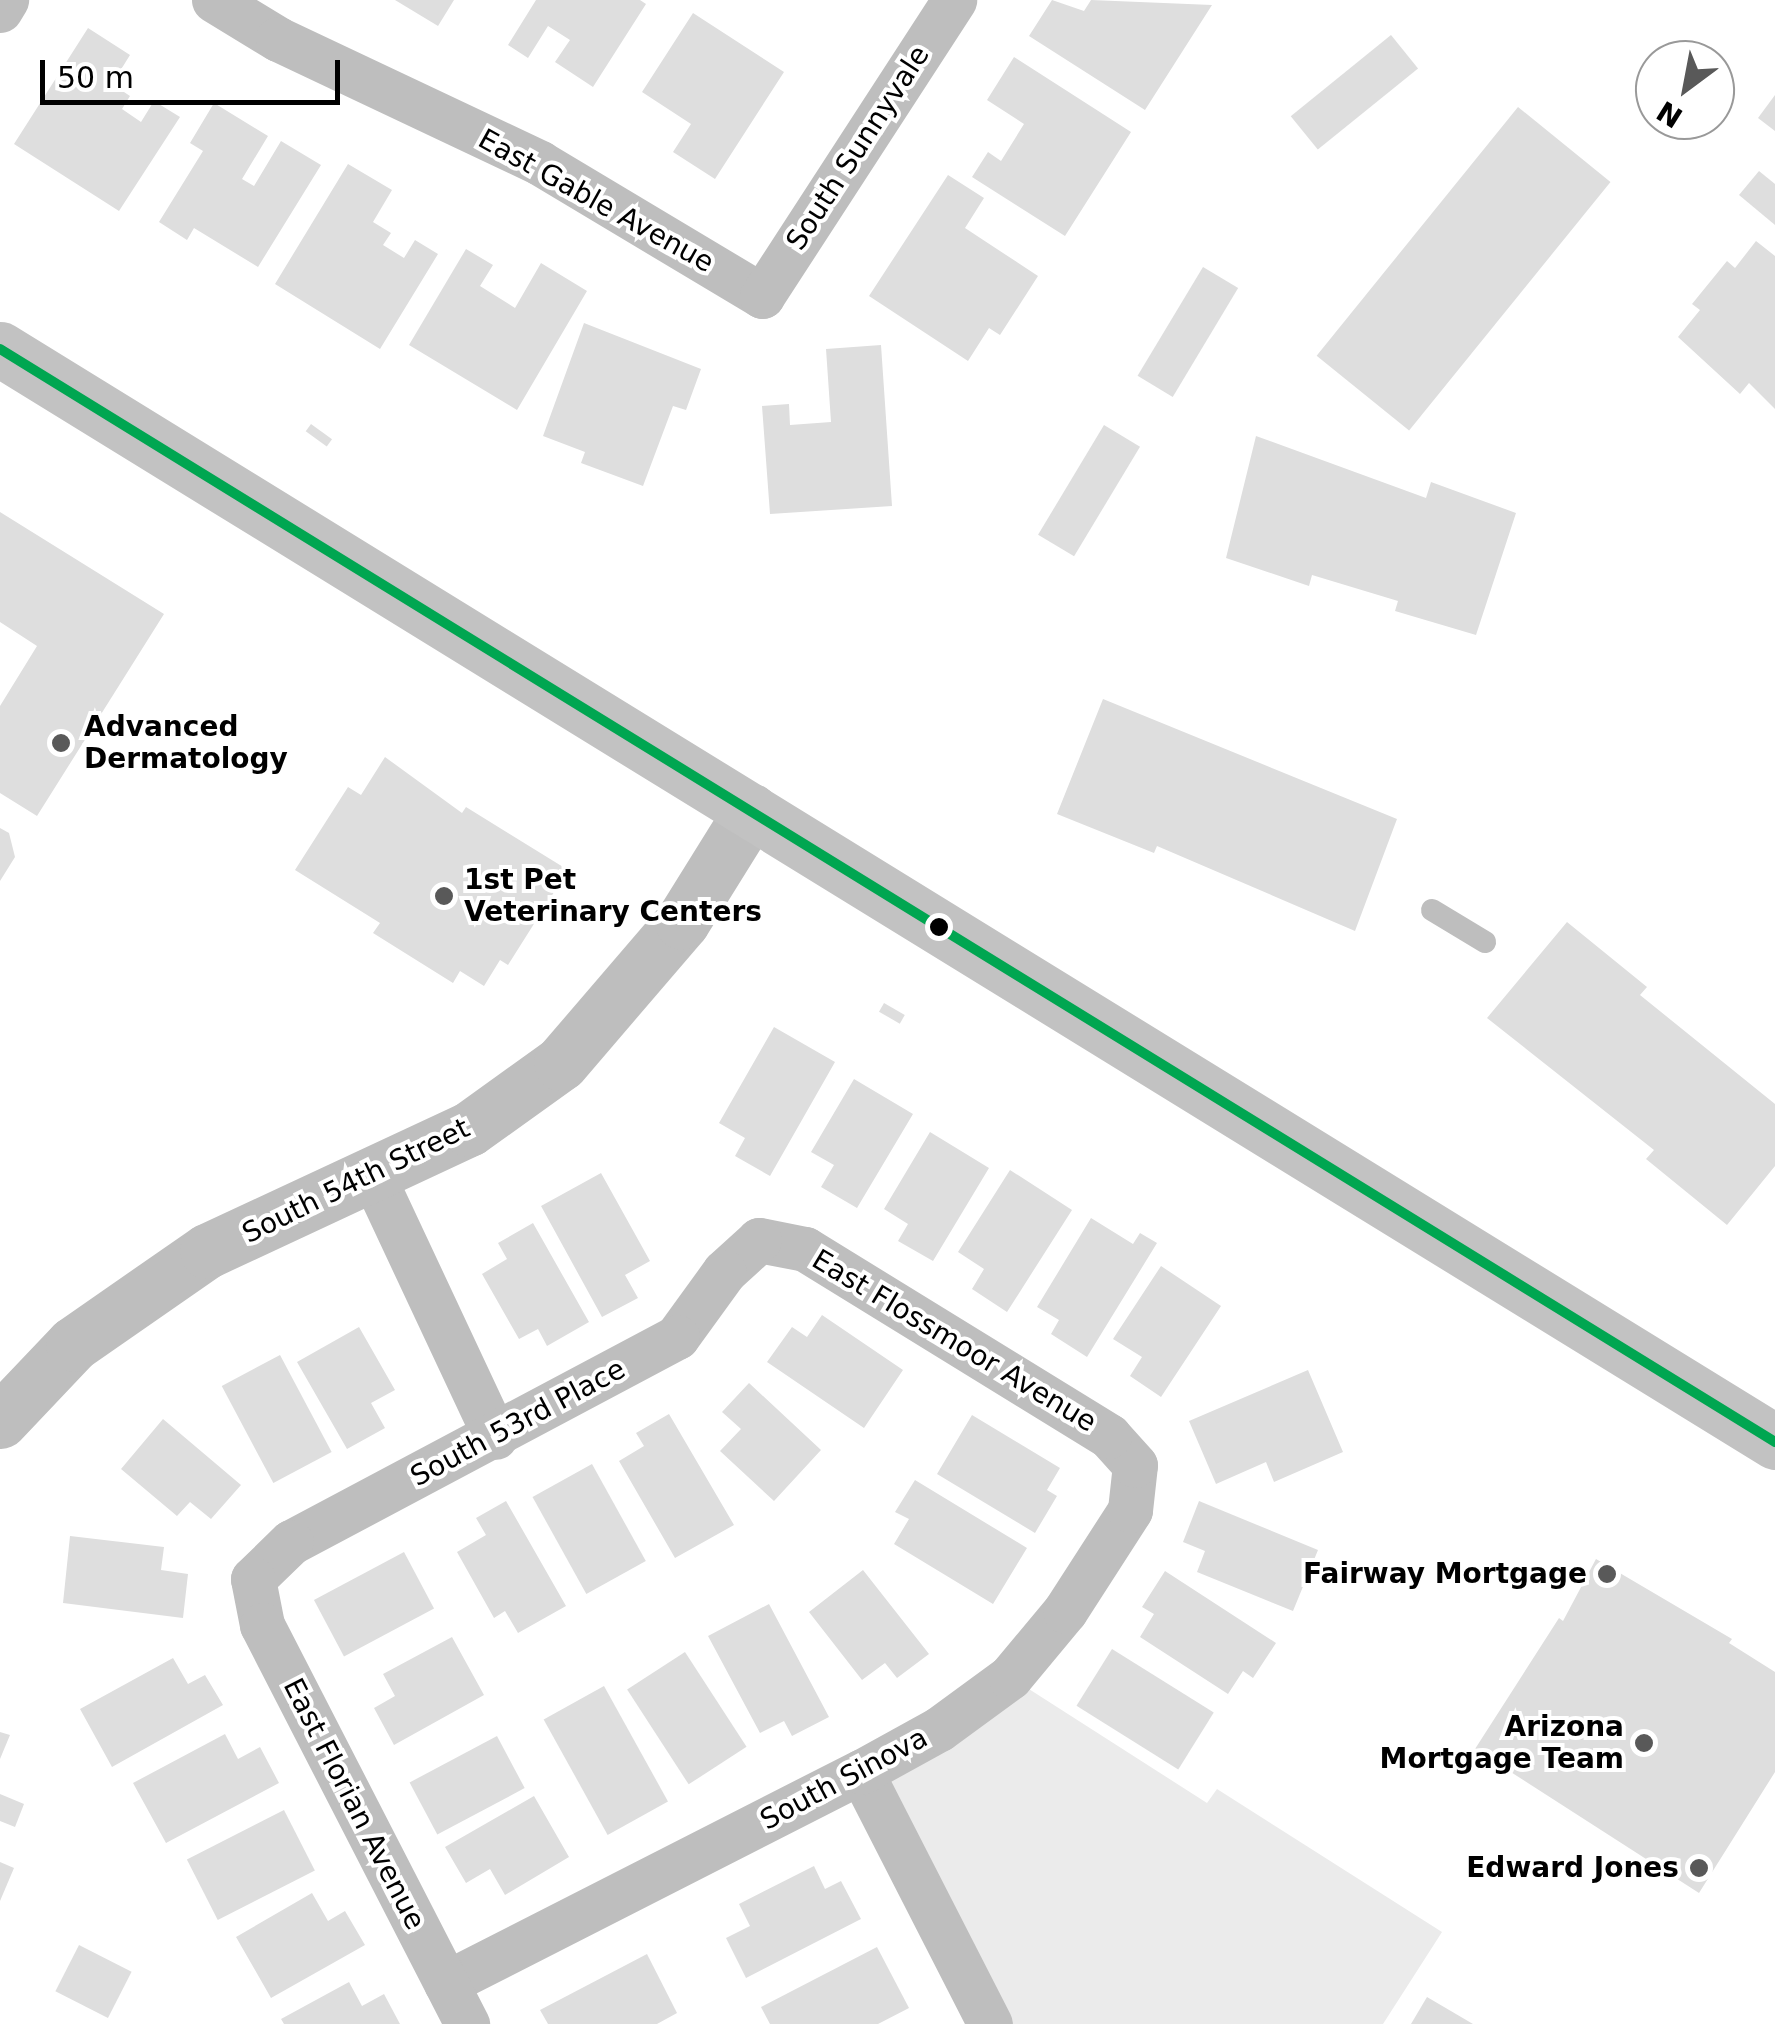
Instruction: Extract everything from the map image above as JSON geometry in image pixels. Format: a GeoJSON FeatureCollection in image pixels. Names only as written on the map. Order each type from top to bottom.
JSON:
{"type":"FeatureCollection","features":[{"type":"Feature","properties":{"kind":"main road"},"geometry":{"type":"LineString","coordinates":[[0,350],[1775,1442]]}},
{"type":"Feature","properties":{"kind":"street"},"geometry":{"type":"LineString","coordinates":[[0,10],[6,0]]}},
{"type":"Feature","properties":{"kind":"street","name":"East Gable Avenue"},"geometry":{"type":"LineString","coordinates":[[214,0],[278,39],[540,164],[762,296]]}},
{"type":"Feature","properties":{"kind":"street","name":"South Sunnyvale"},"geometry":{"type":"LineString","coordinates":[[762,296],[954,0]]}},
{"type":"Feature","properties":{"kind":"street","name":"South 54th Street"},"geometry":{"type":"LineString","coordinates":[[0,1421],[72,1344],[207,1251],[469,1129],[561,1063],[682,922],[752,812]]}},
{"type":"Feature","properties":{"kind":"street"},"geometry":{"type":"LineString","coordinates":[[374,1176],[496,1437]]}},
{"type":"Feature","properties":{"kind":"street","name":"South 53rd Place"},"geometry":{"type":"LineString","coordinates":[[253,1579],[291,1542],[496,1437],[678,1337],[724,1272],[759,1240]]}},
{"type":"Feature","properties":{"kind":"street","name":"East Flossmoor Avenue"},"geometry":{"type":"LineString","coordinates":[[759,1240],[805,1249],[1109,1436],[1135,1466]]}},
{"type":"Feature","properties":{"kind":"street","name":"South Sinova"},"geometry":{"type":"LineString","coordinates":[[446,1983],[861,1772],[939,1729],[1010,1678],[1066,1611],[1130,1510],[1135,1466]]}},
{"type":"Feature","properties":{"kind":"street","name":"East Florian Avenue"},"geometry":{"type":"LineString","coordinates":[[253,1579],[262,1625],[467,2024]]}},
{"type":"Feature","properties":{"kind":"street"},"geometry":{"type":"LineString","coordinates":[[861,1772],[990,2024]]}},
{"type":"Feature","properties":{"kind":"lane"},"geometry":{"type":"LineString","coordinates":[[1432,910],[1485,942]]}},
{"type":"Feature","properties":{"kind":"shaded area"},"geometry":{"type":"Polygon","coordinates":[[[1010,1677],[1207,1803],[1217,1789],[1442,1932],[1383,2024],[990,2024],[861,1772],[1010,1677]]]}},
{"type":"Feature","properties":{"kind":"building"},"geometry":{"type":"Polygon","coordinates":[[[395,0],[454,0],[438,26],[395,0]]]}},
{"type":"Feature","properties":{"kind":"building"},"geometry":{"type":"Polygon","coordinates":[[[536,0],[640,0],[646,4],[593,87],[555,62],[570,40],[548,26],[528,58],[508,45],[536,0]]]}},
{"type":"Feature","properties":{"kind":"building"},"geometry":{"type":"Polygon","coordinates":[[[1052,0],[1084,11],[1091,0],[1212,5],[1145,110],[1029,36],[1052,0]]]}},
{"type":"Feature","properties":{"kind":"building"},"geometry":{"type":"Polygon","coordinates":[[[693,13],[784,72],[715,179],[673,152],[691,124],[642,92],[693,13]]]}},
{"type":"Feature","properties":{"kind":"building"},"geometry":{"type":"Polygon","coordinates":[[[88,28],[130,55],[112,84],[130,96],[122,109],[141,122],[154,101],[180,117],[119,211],[14,144],[88,28]]]}},
{"type":"Feature","properties":{"kind":"building"},"geometry":{"type":"Polygon","coordinates":[[[1391,35],[1418,68],[1318,150],[1291,116],[1391,35]]]}},
{"type":"Feature","properties":{"kind":"building"},"geometry":{"type":"Polygon","coordinates":[[[1014,57],[1131,132],[1065,236],[972,177],[988,152],[1001,161],[1024,124],[987,100],[1014,57]]]}},
{"type":"Feature","properties":{"kind":"building"},"geometry":{"type":"Polygon","coordinates":[[[1775,95],[1775,131],[1758,118],[1775,95]]]}},
{"type":"Feature","properties":{"kind":"building"},"geometry":{"type":"Polygon","coordinates":[[[214,103],[268,136],[242,179],[254,186],[281,141],[321,165],[258,267],[194,228],[187,240],[159,222],[203,151],[190,143],[214,103]]]}},
{"type":"Feature","properties":{"kind":"building"},"geometry":{"type":"Polygon","coordinates":[[[1518,107],[1610,182],[1409,431],[1317,356],[1518,107]]]}},
{"type":"Feature","properties":{"kind":"building"},"geometry":{"type":"Polygon","coordinates":[[[348,164],[392,190],[373,222],[391,233],[383,245],[404,258],[415,240],[438,254],[380,349],[275,284],[348,164]]]}},
{"type":"Feature","properties":{"kind":"building"},"geometry":{"type":"Polygon","coordinates":[[[1759,171],[1775,184],[1775,225],[1739,195],[1759,171]]]}},
{"type":"Feature","properties":{"kind":"building"},"geometry":{"type":"Polygon","coordinates":[[[948,175],[984,198],[965,228],[1038,276],[1000,335],[989,328],[968,361],[869,296],[948,175]]]}},
{"type":"Feature","properties":{"kind":"building"},"geometry":{"type":"Polygon","coordinates":[[[1756,241],[1775,256],[1775,409],[1749,383],[1740,394],[1678,337],[1700,310],[1692,304],[1727,261],[1735,268],[1756,241]]]}},
{"type":"Feature","properties":{"kind":"building"},"geometry":{"type":"Polygon","coordinates":[[[466,249],[493,265],[480,286],[515,308],[541,263],[587,291],[517,410],[409,345],[466,249]]]}},
{"type":"Feature","properties":{"kind":"building"},"geometry":{"type":"Polygon","coordinates":[[[1203,267],[1238,288],[1173,397],[1138,376],[1203,267]]]}},
{"type":"Feature","properties":{"kind":"building"},"geometry":{"type":"Polygon","coordinates":[[[584,323],[701,369],[686,410],[673,406],[643,486],[581,463],[585,452],[543,436],[584,323]]]}},
{"type":"Feature","properties":{"kind":"building"},"geometry":{"type":"Polygon","coordinates":[[[881,345],[892,506],[770,514],[762,406],[789,404],[790,425],[831,422],[826,349],[881,345]]]}},
{"type":"Feature","properties":{"kind":"building"},"geometry":{"type":"Polygon","coordinates":[[[311,424],[332,439],[327,447],[306,431],[311,424]]]}},
{"type":"Feature","properties":{"kind":"building"},"geometry":{"type":"Polygon","coordinates":[[[1104,425],[1140,447],[1074,556],[1038,535],[1104,425]]]}},
{"type":"Feature","properties":{"kind":"building"},"geometry":{"type":"Polygon","coordinates":[[[1256,436],[1426,498],[1431,482],[1516,513],[1476,635],[1395,611],[1398,601],[1312,575],[1309,586],[1226,558],[1256,436]]]}},
{"type":"Feature","properties":{"kind":"building"},"geometry":{"type":"Polygon","coordinates":[[[0,512],[164,614],[37,816],[0,793],[0,706],[37,646],[0,622],[0,512]]]}},
{"type":"Feature","properties":{"kind":"building"},"geometry":{"type":"Polygon","coordinates":[[[1103,699],[1397,819],[1355,931],[1157,846],[1154,853],[1057,814],[1103,699]]]}},
{"type":"Feature","properties":{"kind":"building","name":"1st Pet Veterinary Centers"},"geometry":{"type":"Polygon","coordinates":[[[385,757],[462,813],[466,807],[568,870],[508,965],[500,960],[484,986],[460,971],[453,983],[373,933],[380,923],[295,870],[348,787],[361,795],[385,757]]]}},
{"type":"Feature","properties":{"kind":"building"},"geometry":{"type":"Polygon","coordinates":[[[0,828],[9,833],[15,857],[0,881],[0,828]]]}},
{"type":"Feature","properties":{"kind":"building"},"geometry":{"type":"Polygon","coordinates":[[[1567,922],[1647,987],[1640,995],[1775,1104],[1775,1166],[1727,1225],[1646,1159],[1654,1150],[1487,1018],[1567,922]]]}},
{"type":"Feature","properties":{"kind":"building"},"geometry":{"type":"Polygon","coordinates":[[[884,1003],[905,1015],[900,1024],[879,1012],[884,1003]]]}},
{"type":"Feature","properties":{"kind":"building"},"geometry":{"type":"Polygon","coordinates":[[[774,1027],[835,1062],[770,1176],[735,1156],[745,1138],[719,1123],[774,1027]]]}},
{"type":"Feature","properties":{"kind":"building"},"geometry":{"type":"Polygon","coordinates":[[[854,1079],[913,1114],[857,1208],[821,1187],[834,1165],[811,1152],[854,1079]]]}},
{"type":"Feature","properties":{"kind":"building"},"geometry":{"type":"Polygon","coordinates":[[[930,1132],[989,1168],[933,1261],[898,1241],[908,1224],[884,1209],[930,1132]]]}},
{"type":"Feature","properties":{"kind":"building"},"geometry":{"type":"Polygon","coordinates":[[[1010,1170],[1072,1210],[1007,1312],[972,1289],[984,1269],[958,1252],[1010,1170]]]}},
{"type":"Feature","properties":{"kind":"building"},"geometry":{"type":"Polygon","coordinates":[[[601,1173],[650,1261],[625,1275],[638,1298],[602,1317],[541,1206],[601,1173]]]}},
{"type":"Feature","properties":{"kind":"building"},"geometry":{"type":"Polygon","coordinates":[[[1091,1218],[1133,1244],[1140,1233],[1157,1243],[1087,1357],[1051,1334],[1059,1320],[1037,1307],[1091,1218]]]}},
{"type":"Feature","properties":{"kind":"building"},"geometry":{"type":"Polygon","coordinates":[[[533,1223],[589,1322],[547,1346],[538,1329],[519,1339],[482,1274],[507,1259],[498,1243],[533,1223]]]}},
{"type":"Feature","properties":{"kind":"building"},"geometry":{"type":"Polygon","coordinates":[[[1161,1266],[1221,1306],[1161,1397],[1130,1376],[1142,1357],[1113,1339],[1161,1266]]]}},
{"type":"Feature","properties":{"kind":"building"},"geometry":{"type":"Polygon","coordinates":[[[822,1315],[903,1370],[864,1428],[767,1362],[792,1327],[807,1337],[822,1315]]]}},
{"type":"Feature","properties":{"kind":"building"},"geometry":{"type":"Polygon","coordinates":[[[359,1327],[395,1390],[371,1403],[385,1428],[347,1449],[297,1362],[359,1327]]]}},
{"type":"Feature","properties":{"kind":"building"},"geometry":{"type":"Polygon","coordinates":[[[280,1355],[332,1452],[273,1483],[222,1386],[280,1355]]]}},
{"type":"Feature","properties":{"kind":"building"},"geometry":{"type":"Polygon","coordinates":[[[1308,1370],[1343,1452],[1274,1482],[1266,1462],[1216,1484],[1189,1421],[1308,1370]]]}},
{"type":"Feature","properties":{"kind":"building"},"geometry":{"type":"Polygon","coordinates":[[[749,1383],[821,1450],[774,1501],[720,1451],[741,1429],[722,1412],[749,1383]]]}},
{"type":"Feature","properties":{"kind":"building"},"geometry":{"type":"Polygon","coordinates":[[[669,1414],[734,1525],[675,1558],[619,1461],[644,1446],[636,1433],[669,1414]]]}},
{"type":"Feature","properties":{"kind":"building"},"geometry":{"type":"Polygon","coordinates":[[[972,1415],[1060,1468],[1047,1490],[1057,1496],[1035,1533],[937,1474],[972,1415]]]}},
{"type":"Feature","properties":{"kind":"building"},"geometry":{"type":"Polygon","coordinates":[[[163,1419],[241,1485],[211,1519],[190,1502],[177,1516],[121,1469],[163,1419]]]}},
{"type":"Feature","properties":{"kind":"building"},"geometry":{"type":"Polygon","coordinates":[[[592,1464],[646,1561],[586,1594],[533,1497],[592,1464]]]}},
{"type":"Feature","properties":{"kind":"building"},"geometry":{"type":"Polygon","coordinates":[[[915,1480],[1027,1548],[993,1604],[894,1544],[909,1519],[895,1512],[915,1480]]]}},
{"type":"Feature","properties":{"kind":"building"},"geometry":{"type":"Polygon","coordinates":[[[506,1501],[566,1606],[518,1633],[505,1611],[494,1618],[457,1552],[486,1535],[476,1518],[506,1501]]]}},
{"type":"Feature","properties":{"kind":"building"},"geometry":{"type":"Polygon","coordinates":[[[1199,1501],[1318,1550],[1293,1611],[1197,1572],[1205,1551],[1183,1542],[1199,1501]]]}},
{"type":"Feature","properties":{"kind":"building"},"geometry":{"type":"Polygon","coordinates":[[[70,1536],[164,1547],[161,1570],[188,1574],[183,1618],[63,1603],[70,1536]]]}},
{"type":"Feature","properties":{"kind":"building"},"geometry":{"type":"Polygon","coordinates":[[[404,1552],[434,1609],[344,1656],[314,1600],[404,1552]]]}},
{"type":"Feature","properties":{"kind":"building"},"geometry":{"type":"Polygon","coordinates":[[[1596,1559],[1732,1639],[1729,1643],[1775,1672],[1775,1772],[1699,1893],[1475,1749],[1559,1618],[1563,1621],[1596,1559]]]}},
{"type":"Feature","properties":{"kind":"building"},"geometry":{"type":"Polygon","coordinates":[[[863,1570],[929,1654],[897,1678],[885,1663],[862,1680],[809,1612],[863,1570]]]}},
{"type":"Feature","properties":{"kind":"building"},"geometry":{"type":"Polygon","coordinates":[[[1165,1571],[1276,1643],[1253,1678],[1243,1671],[1228,1694],[1140,1637],[1154,1614],[1142,1607],[1165,1571]]]}},
{"type":"Feature","properties":{"kind":"building"},"geometry":{"type":"Polygon","coordinates":[[[769,1604],[829,1717],[792,1736],[784,1721],[760,1733],[708,1636],[769,1604]]]}},
{"type":"Feature","properties":{"kind":"building"},"geometry":{"type":"Polygon","coordinates":[[[452,1637],[484,1695],[394,1745],[374,1708],[395,1696],[383,1674],[452,1637]]]}},
{"type":"Feature","properties":{"kind":"building"},"geometry":{"type":"Polygon","coordinates":[[[1112,1649],[1214,1713],[1178,1769],[1076,1706],[1112,1649]]]}},
{"type":"Feature","properties":{"kind":"building"},"geometry":{"type":"Polygon","coordinates":[[[685,1652],[747,1747],[689,1784],[627,1690],[685,1652]]]}},
{"type":"Feature","properties":{"kind":"building"},"geometry":{"type":"Polygon","coordinates":[[[173,1658],[188,1684],[205,1675],[223,1705],[112,1767],[80,1709],[173,1658]]]}},
{"type":"Feature","properties":{"kind":"building"},"geometry":{"type":"Polygon","coordinates":[[[604,1686],[668,1801],[608,1835],[544,1719],[604,1686]]]}},
{"type":"Feature","properties":{"kind":"building"},"geometry":{"type":"Polygon","coordinates":[[[0,1732],[10,1735],[0,1759],[0,1732]]]}},
{"type":"Feature","properties":{"kind":"building"},"geometry":{"type":"Polygon","coordinates":[[[225,1734],[238,1759],[260,1747],[279,1783],[166,1843],[133,1783],[225,1734]]]}},
{"type":"Feature","properties":{"kind":"building"},"geometry":{"type":"Polygon","coordinates":[[[497,1736],[525,1788],[437,1835],[410,1782],[497,1736]]]}},
{"type":"Feature","properties":{"kind":"building"},"geometry":{"type":"Polygon","coordinates":[[[0,1794],[24,1804],[15,1827],[0,1821],[0,1794]]]}},
{"type":"Feature","properties":{"kind":"building"},"geometry":{"type":"Polygon","coordinates":[[[534,1796],[569,1857],[505,1895],[490,1869],[466,1883],[445,1847],[534,1796]]]}},
{"type":"Feature","properties":{"kind":"building"},"geometry":{"type":"Polygon","coordinates":[[[284,1810],[315,1871],[218,1920],[187,1859],[284,1810]]]}},
{"type":"Feature","properties":{"kind":"building"},"geometry":{"type":"Polygon","coordinates":[[[0,1862],[14,1868],[0,1901],[0,1862]]]}},
{"type":"Feature","properties":{"kind":"building"},"geometry":{"type":"Polygon","coordinates":[[[814,1866],[825,1889],[841,1881],[861,1919],[746,1978],[726,1938],[750,1926],[739,1904],[814,1866]]]}},
{"type":"Feature","properties":{"kind":"building"},"geometry":{"type":"Polygon","coordinates":[[[312,1893],[328,1921],[345,1911],[365,1945],[271,1998],[236,1937],[312,1893]]]}},
{"type":"Feature","properties":{"kind":"building"},"geometry":{"type":"Polygon","coordinates":[[[79,1945],[132,1972],[108,2018],[55,1991],[79,1945]]]}},
{"type":"Feature","properties":{"kind":"building"},"geometry":{"type":"Polygon","coordinates":[[[877,1947],[909,2008],[878,2024],[770,2024],[761,2007],[877,1947]]]}},
{"type":"Feature","properties":{"kind":"building"},"geometry":{"type":"Polygon","coordinates":[[[647,1954],[677,2013],[657,2024],[548,2024],[540,2010],[647,1954]]]}},
{"type":"Feature","properties":{"kind":"building"},"geometry":{"type":"Polygon","coordinates":[[[349,1982],[362,2006],[384,1994],[400,2024],[284,2024],[281,2019],[349,1982]]]}},
{"type":"Feature","properties":{"kind":"building"},"geometry":{"type":"Polygon","coordinates":[[[1427,1997],[1473,2024],[1411,2024],[1427,1997]]]}},
{"type":"Feature","properties":{"kind":"transit line"},"geometry":{"type":"LineString","coordinates":[[0,349],[1775,1442]]}},
{"type":"Feature","properties":{"kind":"place","name":"Advanced Dermatology"},"geometry":{"type":"Point","coordinates":[61,743]}},
{"type":"Feature","properties":{"kind":"place","name":"1st Pet Veterinary Centers"},"geometry":{"type":"Point","coordinates":[444,896]}},
{"type":"Feature","properties":{"kind":"place","name":"Fairway Mortgage"},"geometry":{"type":"Point","coordinates":[1607,1574]}},
{"type":"Feature","properties":{"kind":"place","name":"Arizona Mortgage Team"},"geometry":{"type":"Point","coordinates":[1644,1743]}},
{"type":"Feature","properties":{"kind":"place","name":"Edward Jones"},"geometry":{"type":"Point","coordinates":[1699,1868]}}]}
